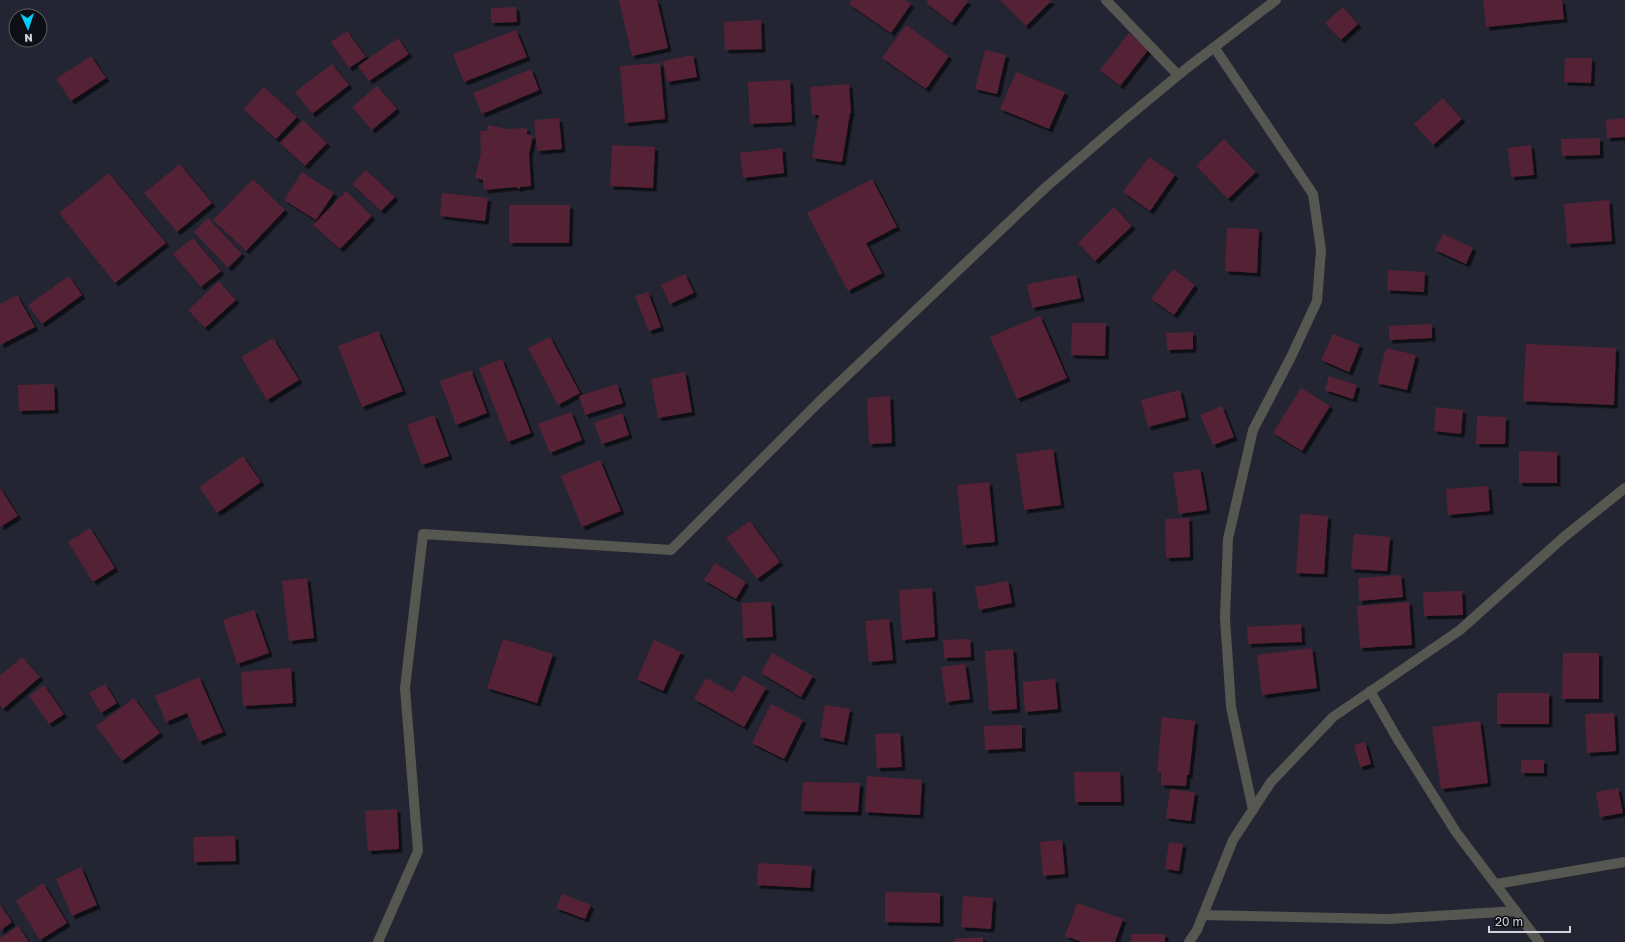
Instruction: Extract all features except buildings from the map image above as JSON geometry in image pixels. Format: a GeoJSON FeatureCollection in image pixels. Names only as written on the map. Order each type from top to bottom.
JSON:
{"type":"FeatureCollection","features":[{"type":"Feature","properties":{"kind":"street"},"geometry":{"type":"LineString","coordinates":[[1106,0],[1178,75]]}},
{"type":"Feature","properties":{"kind":"street"},"geometry":{"type":"LineString","coordinates":[[378,942],[418,851],[405,688],[423,534],[672,550],[819,402],[1046,188],[1178,75],[1276,0]]}},
{"type":"Feature","properties":{"kind":"street"},"geometry":{"type":"LineString","coordinates":[[1214,48],[1313,194],[1321,250],[1317,301],[1253,430],[1228,539],[1225,618],[1231,707],[1253,810]]}},
{"type":"Feature","properties":{"kind":"street"},"geometry":{"type":"LineString","coordinates":[[1192,940],[1232,840],[1271,782],[1333,717],[1460,630],[1564,537],[1625,488]]}},
{"type":"Feature","properties":{"kind":"street"},"geometry":{"type":"LineString","coordinates":[[1370,691],[1397,738],[1456,832],[1539,942]]}},
{"type":"Feature","properties":{"kind":"street"},"geometry":{"type":"LineString","coordinates":[[1496,884],[1625,862]]}},
{"type":"Feature","properties":{"kind":"street"},"geometry":{"type":"LineString","coordinates":[[1203,915],[1388,919],[1516,912]]}}]}
